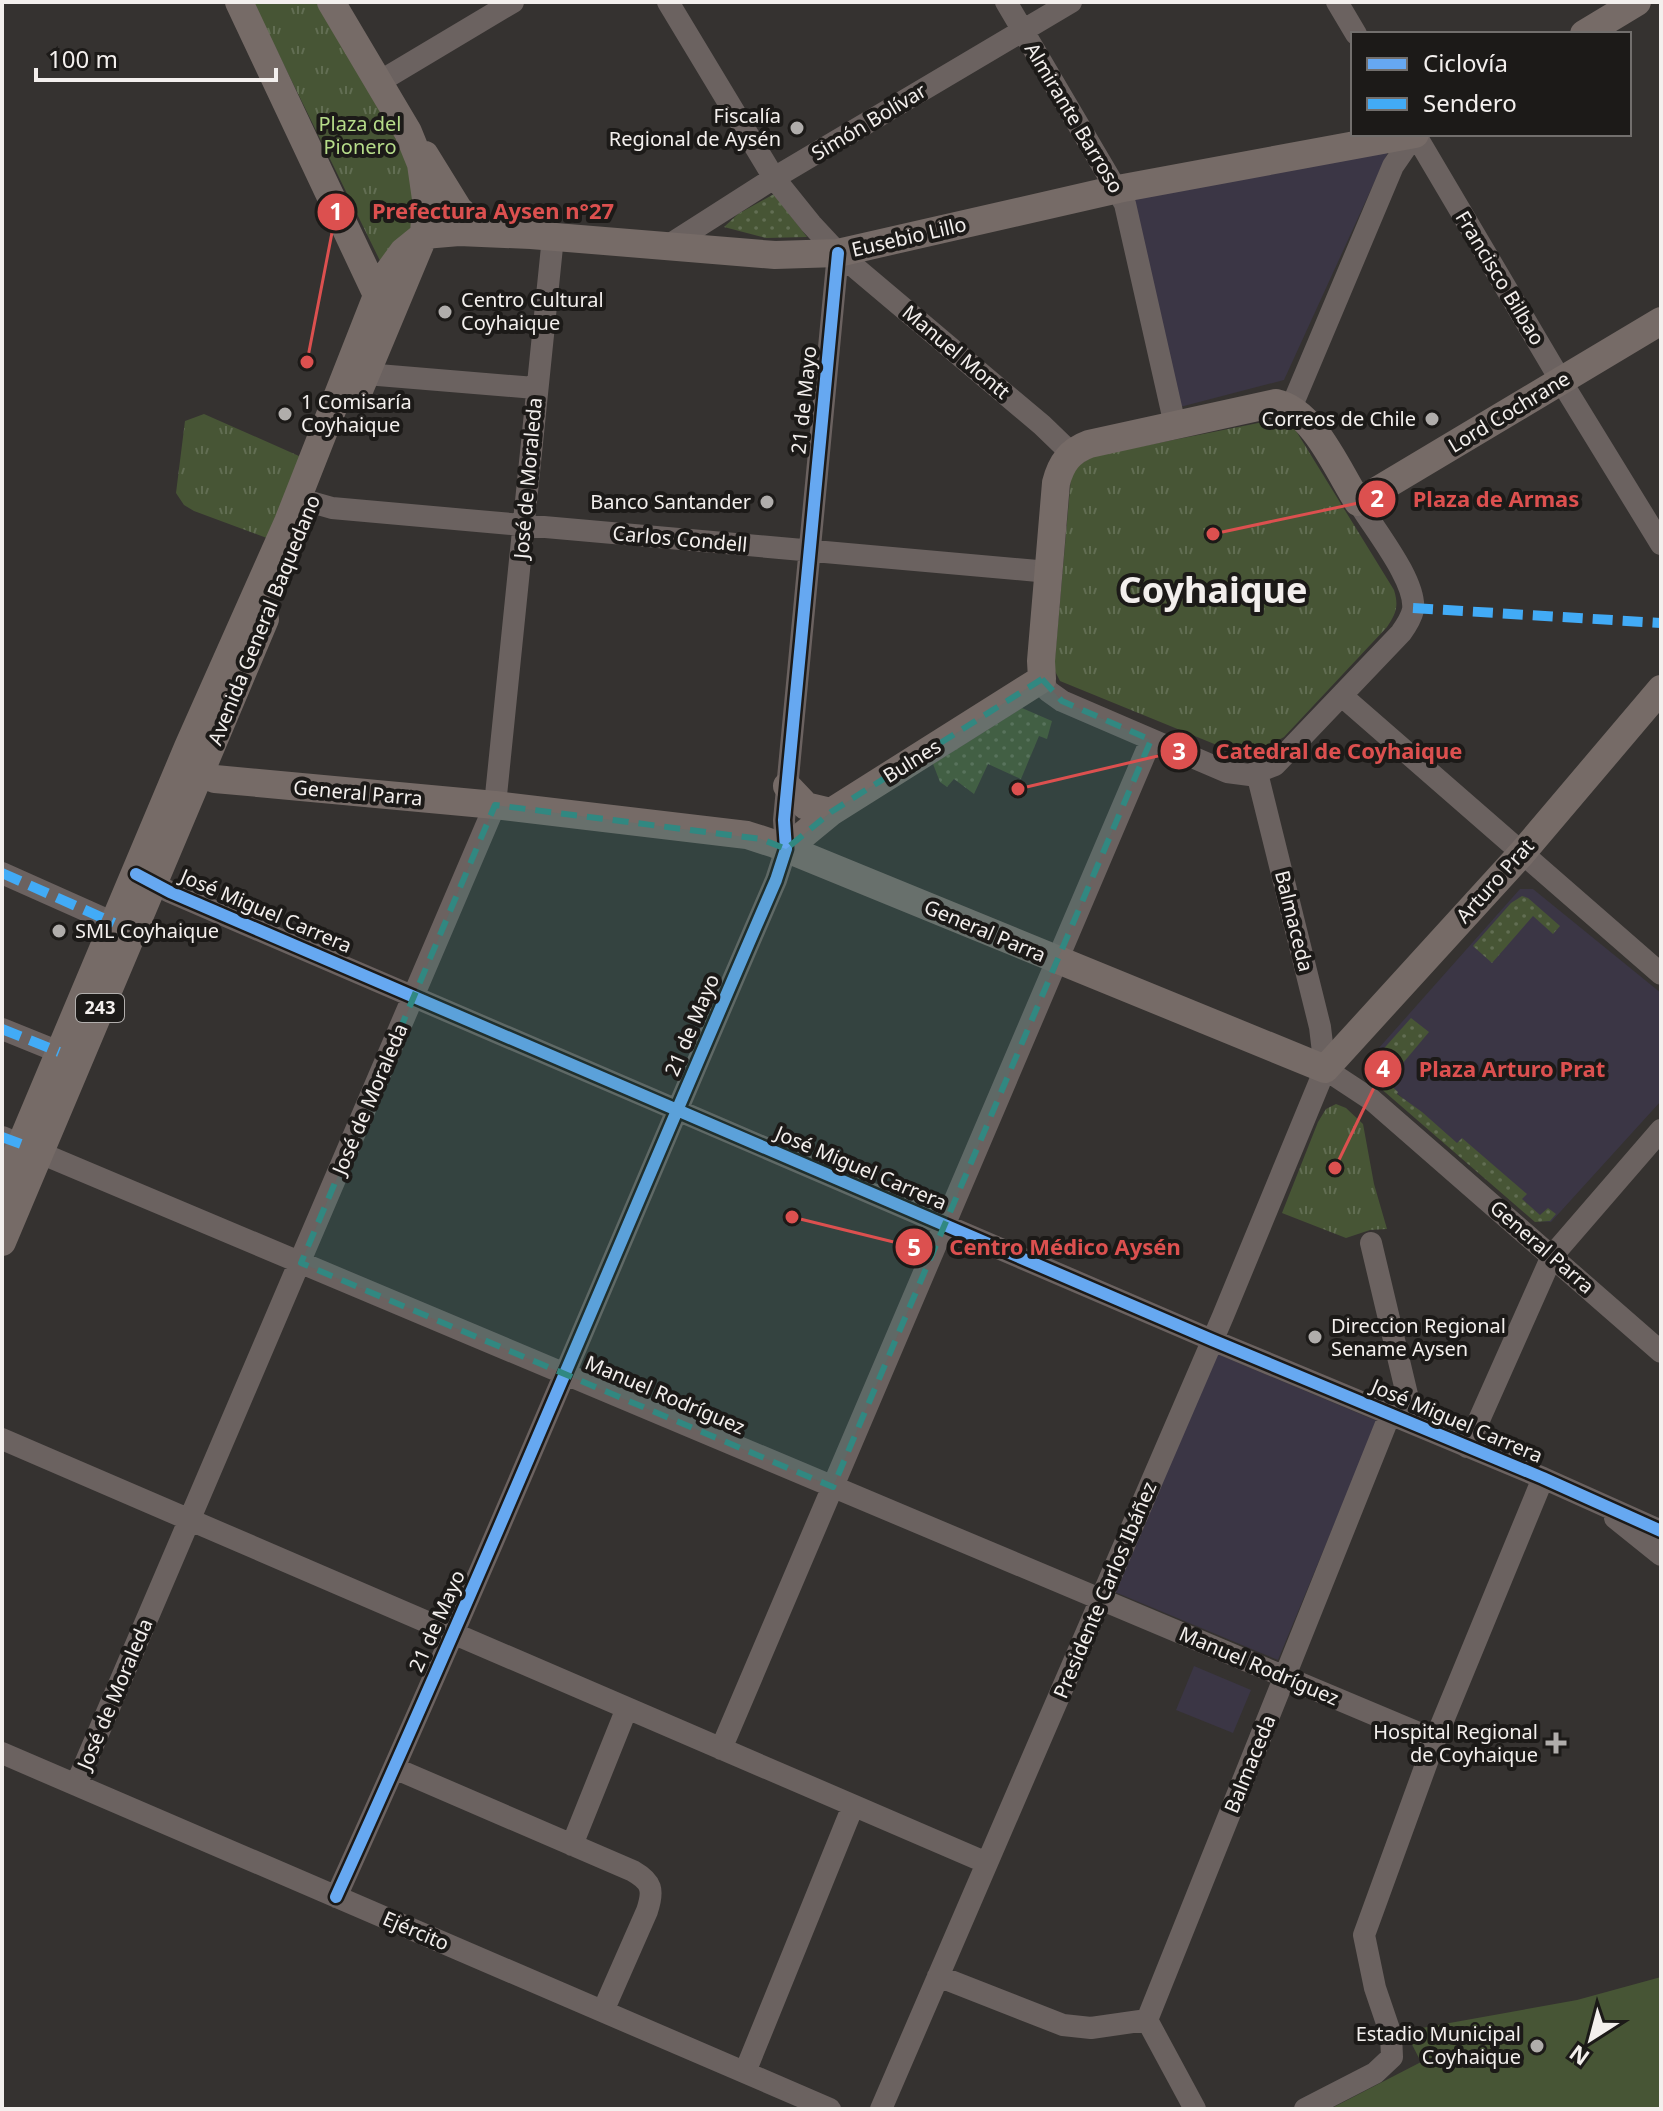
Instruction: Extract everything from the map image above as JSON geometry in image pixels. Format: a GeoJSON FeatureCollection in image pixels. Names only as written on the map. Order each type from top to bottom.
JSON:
{"type":"FeatureCollection","features":[{"type":"Feature","properties":{"kind":"main road"},"geometry":{"type":"LineString","coordinates":[[239,2],[377,295]]}},
{"type":"Feature","properties":{"kind":"main road","name":"Avenida General Baquedano"},"geometry":{"type":"LineString","coordinates":[[2,1189],[114,923],[145,880],[188,747],[366,374],[424,235],[424,182],[408,132],[331,2]]}},
{"type":"Feature","properties":{"kind":"main road"},"geometry":{"type":"LineString","coordinates":[[1587,32],[1637,2]]}},
{"type":"Feature","properties":{"kind":"main road"},"geometry":{"type":"LineString","coordinates":[[408,132],[459,210],[485,232]]}},
{"type":"Feature","properties":{"kind":"main road","name":"Eusebio Lillo"},"geometry":{"type":"LineString","coordinates":[[424,235],[485,232],[775,255],[838,253],[1118,189],[1404,136]]}},
{"type":"Feature","properties":{"kind":"main road"},"geometry":{"type":"LineString","coordinates":[[377,295],[395,261],[424,235]]}},
{"type":"Feature","properties":{"kind":"main road","name":"Avenida General Baquedano"},"geometry":{"type":"LineString","coordinates":[[2,1242],[20,1144],[145,880],[201,774],[304,501],[377,295]]}},
{"type":"Feature","properties":{"kind":"main road","name":"Lord Cochrane"},"geometry":{"type":"LineString","coordinates":[[1358,502],[1661,321]]}},
{"type":"Feature","properties":{"kind":"main road"},"geometry":{"type":"LineString","coordinates":[[1042,679],[1056,483],[1071,453],[1089,444],[1276,403],[1291,408],[1306,419],[1358,502]]}},
{"type":"Feature","properties":{"kind":"main road","name":"Bulnes"},"geometry":{"type":"LineString","coordinates":[[786,849],[831,812],[1042,679]]}},
{"type":"Feature","properties":{"kind":"main road","name":"Arturo Prat"},"geometry":{"type":"LineString","coordinates":[[1325,1069],[1522,853],[1661,689]]}},
{"type":"Feature","properties":{"kind":"main road"},"geometry":{"type":"LineString","coordinates":[[188,747],[192,764],[201,774]]}},
{"type":"Feature","properties":{"kind":"main road","name":"General Parra"},"geometry":{"type":"LineString","coordinates":[[201,774],[230,781],[732,831],[786,849],[1325,1069]]}},
{"type":"Feature","properties":{"kind":"main road"},"geometry":{"type":"LineString","coordinates":[[787,786],[806,806],[831,812]]}},
{"type":"Feature","properties":{"kind":"street"},"geometry":{"type":"LineString","coordinates":[[379,82],[513,2]]}},
{"type":"Feature","properties":{"kind":"street"},"geometry":{"type":"LineString","coordinates":[[668,2],[774,178],[838,253]]}},
{"type":"Feature","properties":{"kind":"street","name":"Almirante Barroso"},"geometry":{"type":"LineString","coordinates":[[1006,2],[1125,204],[1175,425]]}},
{"type":"Feature","properties":{"kind":"street","name":"Simón Bolívar"},"geometry":{"type":"LineString","coordinates":[[669,245],[774,178],[1071,2]]}},
{"type":"Feature","properties":{"kind":"street"},"geometry":{"type":"LineString","coordinates":[[1337,2],[1355,32]]}},
{"type":"Feature","properties":{"kind":"street"},"geometry":{"type":"LineString","coordinates":[[1291,408],[1393,166],[1414,136]]}},
{"type":"Feature","properties":{"kind":"street","name":"Francisco Bilbao"},"geometry":{"type":"LineString","coordinates":[[1416,136],[1661,544]]}},
{"type":"Feature","properties":{"kind":"street","name":"José de Moraleda"},"geometry":{"type":"LineString","coordinates":[[76,1785],[495,805],[525,526],[535,388],[553,237]]}},
{"type":"Feature","properties":{"kind":"street","name":"Manuel Montt"},"geometry":{"type":"LineString","coordinates":[[838,253],[1071,453]]}},
{"type":"Feature","properties":{"kind":"street","name":"21 de Mayo"},"geometry":{"type":"LineString","coordinates":[[336,1897],[566,1375],[776,880],[786,849],[784,820],[838,253]]}},
{"type":"Feature","properties":{"kind":"street"},"geometry":{"type":"LineString","coordinates":[[366,374],[535,388]]}},
{"type":"Feature","properties":{"kind":"street","name":"Carlos Condell"},"geometry":{"type":"LineString","coordinates":[[304,501],[332,508],[1049,572]]}},
{"type":"Feature","properties":{"kind":"street"},"geometry":{"type":"LineString","coordinates":[[1042,679],[1048,691],[1062,701],[1227,772],[1244,776],[1275,765],[1406,627],[1413,608],[1408,583],[1358,502]]}},
{"type":"Feature","properties":{"kind":"street"},"geometry":{"type":"LineString","coordinates":[[1342,696],[1661,974]]}},
{"type":"Feature","properties":{"kind":"street"},"geometry":{"type":"LineString","coordinates":[[721,1749],[1151,740]]}},
{"type":"Feature","properties":{"kind":"street","name":"Balmaceda"},"geometry":{"type":"LineString","coordinates":[[1257,773],[1320,1027],[1325,1069]]}},
{"type":"Feature","properties":{"kind":"street"},"geometry":{"type":"LineString","coordinates":[[2,873],[114,923]]}},
{"type":"Feature","properties":{"kind":"street","name":"José Miguel Carrera"},"geometry":{"type":"LineString","coordinates":[[145,880],[1661,1531]]}},
{"type":"Feature","properties":{"kind":"street"},"geometry":{"type":"LineString","coordinates":[[2,1029],[59,1052]]}},
{"type":"Feature","properties":{"kind":"street","name":"General Parra"},"geometry":{"type":"LineString","coordinates":[[1325,1069],[1372,1100],[1661,1352]]}},
{"type":"Feature","properties":{"kind":"street","name":"Presidente Carlos Ibáñez"},"geometry":{"type":"LineString","coordinates":[[881,2109],[1212,1340],[1325,1069]]}},
{"type":"Feature","properties":{"kind":"street"},"geometry":{"type":"LineString","coordinates":[[1467,1447],[1552,1256],[1661,1130]]}},
{"type":"Feature","properties":{"kind":"street","name":"Manuel Rodríguez"},"geometry":{"type":"LineString","coordinates":[[20,1144],[1435,1740]]}},
{"type":"Feature","properties":{"kind":"street"},"geometry":{"type":"LineString","coordinates":[[1371,1243],[1414,1424]]}},
{"type":"Feature","properties":{"kind":"street","name":"Balmaceda"},"geometry":{"type":"LineString","coordinates":[[1147,2020],[1390,1414]]}},
{"type":"Feature","properties":{"kind":"street"},"geometry":{"type":"LineString","coordinates":[[2,1439],[987,1863]]}},
{"type":"Feature","properties":{"kind":"street"},"geometry":{"type":"LineString","coordinates":[[1305,2109],[1375,2073],[1392,2057],[1391,2035],[1375,1988],[1364,1935],[1435,1740],[1543,1478]]}},
{"type":"Feature","properties":{"kind":"street","name":"José Miguel Carrera"},"geometry":{"type":"LineString","coordinates":[[1596,1501],[1661,1555]]}},
{"type":"Feature","properties":{"kind":"street"},"geometry":{"type":"LineString","coordinates":[[572,1845],[627,1708]]}},
{"type":"Feature","properties":{"kind":"street","name":"Ejército"},"geometry":{"type":"LineString","coordinates":[[2,1753],[830,2109]]}},
{"type":"Feature","properties":{"kind":"street"},"geometry":{"type":"LineString","coordinates":[[394,1768],[644,1877],[652,1888],[647,1911],[603,2011]]}},
{"type":"Feature","properties":{"kind":"street"},"geometry":{"type":"LineString","coordinates":[[745,2072],[853,1806]]}},
{"type":"Feature","properties":{"kind":"street"},"geometry":{"type":"LineString","coordinates":[[938,1976],[1063,2025],[1091,2028],[1147,2020],[1195,2109]]}},
{"type":"Feature","properties":{"kind":"highlighted area"},"geometry":{"type":"Polygon","coordinates":[[[1042,679],[1062,701],[1151,740],[833,1487],[301,1263],[495,805],[761,839],[786,849],[831,812],[1042,679]]]}},
{"type":"Feature","properties":{"kind":"shaded area"},"geometry":{"type":"Polygon","coordinates":[[[1390,148],[1284,380],[1180,407],[1132,194],[1390,148]]]}},
{"type":"Feature","properties":{"kind":"shaded area"},"geometry":{"type":"Polygon","coordinates":[[[1520,889],[1533,889],[1661,993],[1661,1101],[1551,1222],[1539,1221],[1370,1069],[1370,1058],[1520,889]]]}},
{"type":"Feature","properties":{"kind":"shaded area"},"geometry":{"type":"Polygon","coordinates":[[[1215,1353],[1377,1421],[1278,1660],[1110,1590],[1215,1353]]]}},
{"type":"Feature","properties":{"kind":"shaded area"},"geometry":{"type":"Polygon","coordinates":[[[1194,1666],[1251,1690],[1233,1733],[1176,1710],[1194,1666]]]}},
{"type":"Feature","properties":{"kind":"green space","name":"Plaza del Pionero"},"geometry":{"type":"Polygon","coordinates":[[[253,2],[322,2],[409,155],[415,226],[385,271],[253,2]]]}},
{"type":"Feature","properties":{"kind":"green space"},"geometry":{"type":"Polygon","coordinates":[[[774,194],[807,237],[766,238],[724,227],[738,214],[774,194]]]}},
{"type":"Feature","properties":{"kind":"green space"},"geometry":{"type":"Polygon","coordinates":[[[204,414],[308,460],[275,541],[194,511],[184,505],[176,493],[185,421],[204,414]]]}},
{"type":"Feature","properties":{"kind":"green space"},"geometry":{"type":"Polygon","coordinates":[[[1278,419],[1293,426],[1394,590],[1396,610],[1387,627],[1284,737],[1251,749],[1229,750],[1060,681],[1054,669],[1071,477],[1075,468],[1093,456],[1278,419]]]}},
{"type":"Feature","properties":{"kind":"green space"},"geometry":{"type":"Polygon","coordinates":[[[1022,708],[1052,721],[1047,739],[1039,736],[1021,779],[988,764],[974,794],[954,779],[947,787],[940,782],[933,764],[1022,708]]]}},
{"type":"Feature","properties":{"kind":"green space"},"geometry":{"type":"Polygon","coordinates":[[[1522,896],[1560,926],[1553,934],[1533,916],[1492,963],[1473,946],[1511,903],[1522,896]]]}},
{"type":"Feature","properties":{"kind":"green space"},"geometry":{"type":"Polygon","coordinates":[[[1411,1018],[1429,1032],[1387,1082],[1397,1094],[1457,1143],[1462,1138],[1527,1194],[1522,1199],[1540,1215],[1548,1208],[1556,1214],[1550,1221],[1535,1222],[1371,1080],[1371,1063],[1411,1018]]]}},
{"type":"Feature","properties":{"kind":"green space"},"geometry":{"type":"Polygon","coordinates":[[[1336,1104],[1346,1108],[1363,1124],[1374,1184],[1387,1229],[1370,1230],[1346,1238],[1282,1213],[1318,1122],[1326,1109],[1336,1104]]]}},
{"type":"Feature","properties":{"kind":"green space","name":"Estadio Municipal Coyhaique"},"geometry":{"type":"Polygon","coordinates":[[[1661,1977],[1661,2109],[1330,2109],[1421,2062],[1405,2031],[1577,2000],[1661,1977]]]}},
{"type":"Feature","properties":{"kind":"marked path"},"geometry":{"type":"LineString","coordinates":[[1413,608],[1661,623]]}},
{"type":"Feature","properties":{"kind":"marked path"},"geometry":{"type":"LineString","coordinates":[[2,873],[114,923]]}},
{"type":"Feature","properties":{"kind":"marked path"},"geometry":{"type":"LineString","coordinates":[[2,1029],[59,1052]]}},
{"type":"Feature","properties":{"kind":"marked path"},"geometry":{"type":"LineString","coordinates":[[2,1137],[21,1144]]}},
{"type":"Feature","properties":{"kind":"cycle path"},"geometry":{"type":"LineString","coordinates":[[336,1897],[504,1517],[776,880],[786,849],[784,820],[838,253]]}},
{"type":"Feature","properties":{"kind":"cycle path"},"geometry":{"type":"LineString","coordinates":[[136,874],[170,892],[1661,1531]]}},
{"type":"Feature","properties":{"kind":"place","name":"Fiscalía Regional de Aysén"},"geometry":{"type":"Point","coordinates":[797,128]}},
{"type":"Feature","properties":{"kind":"place","name":"Centro Cultural Coyhaique"},"geometry":{"type":"Point","coordinates":[445,312]}},
{"type":"Feature","properties":{"kind":"place","name":"Prefectura Aysen n°27"},"geometry":{"type":"Point","coordinates":[307,362]}},
{"type":"Feature","properties":{"kind":"place","name":"1 Comisaría Coyhaique"},"geometry":{"type":"Point","coordinates":[285,414]}},
{"type":"Feature","properties":{"kind":"place","name":"Correos de Chile"},"geometry":{"type":"Point","coordinates":[1432,419]}},
{"type":"Feature","properties":{"kind":"place","name":"Banco Santander"},"geometry":{"type":"Point","coordinates":[767,502]}},
{"type":"Feature","properties":{"kind":"place","name":"Plaza de Armas"},"geometry":{"type":"Point","coordinates":[1213,534]}},
{"type":"Feature","properties":{"kind":"place","name":"Catedral de Coyhaique"},"geometry":{"type":"Point","coordinates":[1018,789]}},
{"type":"Feature","properties":{"kind":"place","name":"SML Coyhaique"},"geometry":{"type":"Point","coordinates":[59,931]}},
{"type":"Feature","properties":{"kind":"place","name":"Plaza Arturo Prat"},"geometry":{"type":"Point","coordinates":[1335,1168]}},
{"type":"Feature","properties":{"kind":"place","name":"Centro Médico Aysén"},"geometry":{"type":"Point","coordinates":[792,1217]}},
{"type":"Feature","properties":{"kind":"place","name":"Direccion Regional Sename Aysen"},"geometry":{"type":"Point","coordinates":[1315,1337]}},
{"type":"Feature","properties":{"kind":"place","name":"Hospital Regional de Coyhaique"},"geometry":{"type":"Point","coordinates":[1556,1743]}},
{"type":"Feature","properties":{"kind":"place","name":"Estadio Municipal Coyhaique"},"geometry":{"type":"Point","coordinates":[1537,2046]}},
{"type":"Feature","properties":{"kind":"district","name":"Coyhaique"},"geometry":{"type":"Point","coordinates":[1213,590]}}]}
